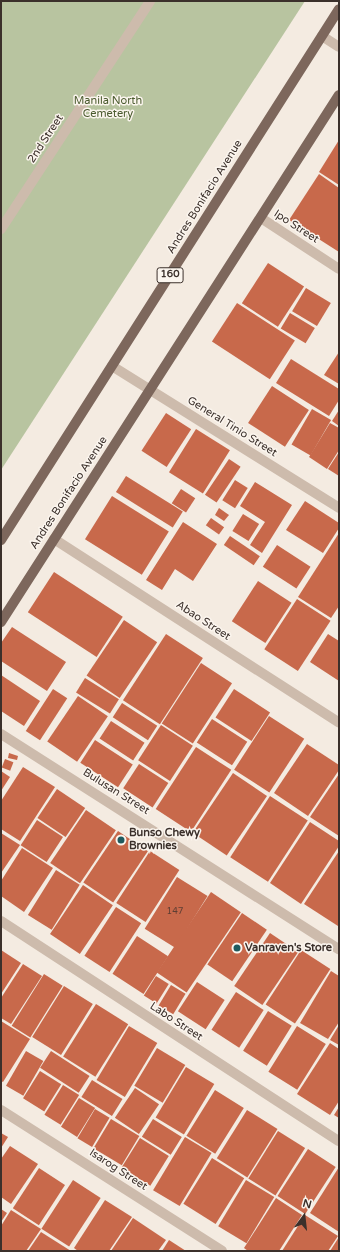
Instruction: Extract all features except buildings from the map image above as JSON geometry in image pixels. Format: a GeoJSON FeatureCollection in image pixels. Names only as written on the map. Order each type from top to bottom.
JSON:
{"type":"FeatureCollection","features":[{"type":"Feature","properties":{"kind":"main road","name":"Andres Bonifacio Avenue"},"geometry":{"type":"LineString","coordinates":[[1,540],[339,9]]}},
{"type":"Feature","properties":{"kind":"main road","name":"Andres Bonifacio Avenue"},"geometry":{"type":"LineString","coordinates":[[1,622],[339,95]]}},
{"type":"Feature","properties":{"kind":"street","name":"2nd Street"},"geometry":{"type":"LineString","coordinates":[[1,229],[150,1]]}},
{"type":"Feature","properties":{"kind":"street"},"geometry":{"type":"LineString","coordinates":[[322,36],[339,47]]}},
{"type":"Feature","properties":{"kind":"street","name":"Ipo Street"},"geometry":{"type":"LineString","coordinates":[[260,218],[339,269]]}},
{"type":"Feature","properties":{"kind":"street","name":"General Tinio Street"},"geometry":{"type":"LineString","coordinates":[[112,366],[339,508]]}},
{"type":"Feature","properties":{"kind":"street","name":"Abao Street"},"geometry":{"type":"LineString","coordinates":[[54,539],[339,722]]}},
{"type":"Feature","properties":{"kind":"street","name":"Bulusan Street"},"geometry":{"type":"LineString","coordinates":[[1,734],[339,949]]}},
{"type":"Feature","properties":{"kind":"street","name":"Labo Street"},"geometry":{"type":"LineString","coordinates":[[1,921],[339,1141]]}},
{"type":"Feature","properties":{"kind":"street","name":"Isarog Street"},"geometry":{"type":"LineString","coordinates":[[1,1110],[222,1251]]}},
{"type":"Feature","properties":{"kind":"green space","name":"Manila North Cemetery"},"geometry":{"type":"Polygon","coordinates":[[[1,1],[305,1],[1,470],[1,1]]]}},
{"type":"Feature","properties":{"kind":"place","name":"Bunso Chewy Brownies"},"geometry":{"type":"Point","coordinates":[121,840]}},
{"type":"Feature","properties":{"kind":"place","name":"Vanraven's Store"},"geometry":{"type":"Point","coordinates":[237,948]}}]}
